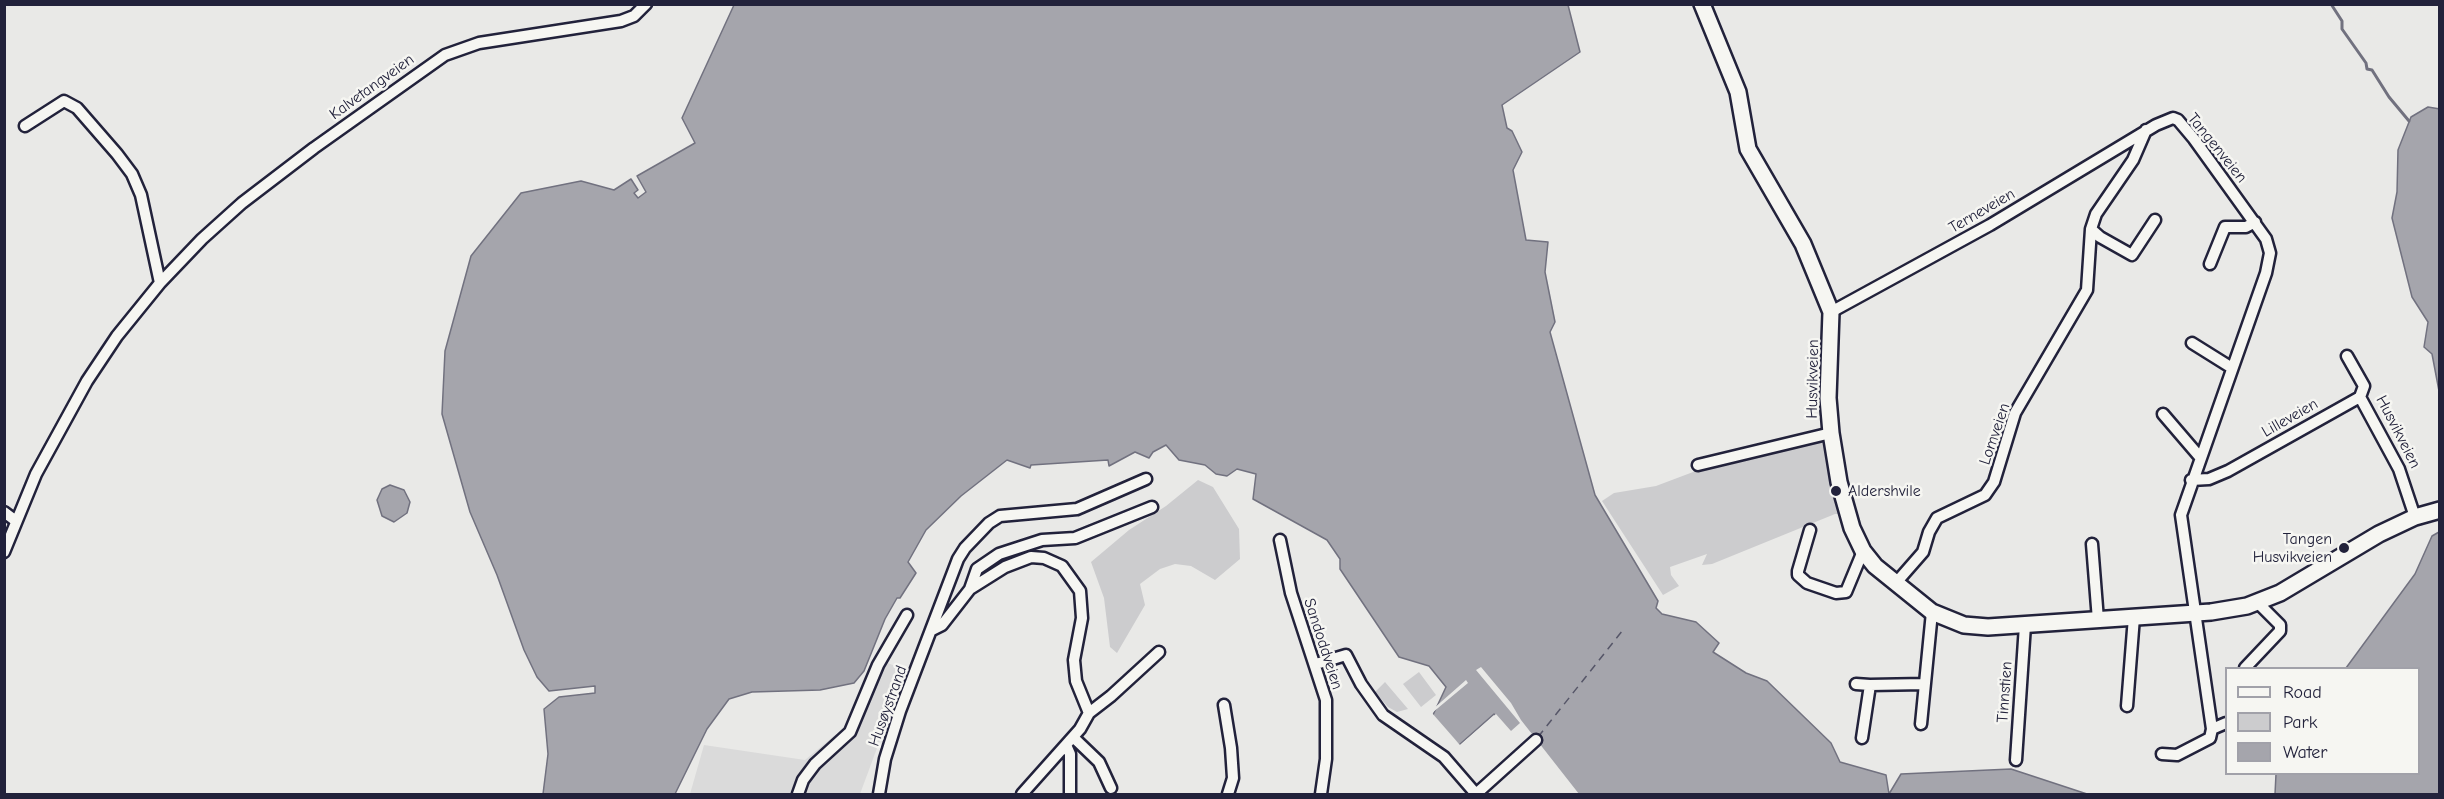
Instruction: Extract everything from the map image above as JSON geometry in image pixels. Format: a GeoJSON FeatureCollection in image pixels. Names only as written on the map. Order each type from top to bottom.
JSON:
{"type":"FeatureCollection","features":[{"type":"Feature","properties":{"kind":"main road","name":"Husvikveien"},"geometry":{"type":"LineString","coordinates":[[1702,4],[1738,92],[1748,149],[1803,244],[1831,312],[1828,398],[1831,433],[1847,513],[1863,551],[1875,566],[1932,612],[1964,625],[2025,625],[2224,610],[2257,602],[2280,592],[2373,537],[2415,517],[2439,510]]}},
{"type":"Feature","properties":{"kind":"street","name":"Kalvetangveien"},"geometry":{"type":"LineString","coordinates":[[4,552],[54,438],[87,381],[117,336],[160,283],[202,239],[262,186],[445,55],[479,43],[621,21],[633,16],[646,4]]}},
{"type":"Feature","properties":{"kind":"street"},"geometry":{"type":"LineString","coordinates":[[25,126],[64,101],[77,108],[117,154],[132,174],[141,195],[160,283]]}},
{"type":"Feature","properties":{"kind":"street","name":"Tangenveien"},"geometry":{"type":"LineString","coordinates":[[2146,130],[2168,120],[2178,120],[2269,245],[2268,262],[2182,508],[2180,526],[2196,612],[2197,639],[2212,729]]}},
{"type":"Feature","properties":{"kind":"street","name":"Terneveien"},"geometry":{"type":"LineString","coordinates":[[1831,312],[1990,225],[2146,130]]}},
{"type":"Feature","properties":{"kind":"street","name":"Lomveien"},"geometry":{"type":"LineString","coordinates":[[1895,584],[1923,552],[1929,532],[1937,518],[1985,495],[1994,482],[2015,413],[2087,290],[2091,229],[2096,214],[2133,160],[2146,130]]}},
{"type":"Feature","properties":{"kind":"street"},"geometry":{"type":"LineString","coordinates":[[2091,229],[2100,237],[2132,255],[2155,220]]}},
{"type":"Feature","properties":{"kind":"street"},"geometry":{"type":"LineString","coordinates":[[2210,264],[2225,227],[2246,227],[2254,222]]}},
{"type":"Feature","properties":{"kind":"street"},"geometry":{"type":"LineString","coordinates":[[2192,343],[2232,368]]}},
{"type":"Feature","properties":{"kind":"street"},"geometry":{"type":"LineString","coordinates":[[2347,356],[2364,386],[2360,398]]}},
{"type":"Feature","properties":{"kind":"street","name":"Lilleveien"},"geometry":{"type":"LineString","coordinates":[[2191,480],[2209,479],[2228,471],[2360,398]]}},
{"type":"Feature","properties":{"kind":"street","name":"Husvikveien"},"geometry":{"type":"LineString","coordinates":[[2360,398],[2399,468],[2415,517]]}},
{"type":"Feature","properties":{"kind":"street"},"geometry":{"type":"LineString","coordinates":[[2163,414],[2199,456]]}},
{"type":"Feature","properties":{"kind":"street"},"geometry":{"type":"LineString","coordinates":[[1698,465],[1831,433]]}},
{"type":"Feature","properties":{"kind":"street","name":"Husøystrand"},"geometry":{"type":"LineString","coordinates":[[879,795],[885,759],[900,711],[957,559],[989,523],[1000,516],[1077,509],[1146,479]]}},
{"type":"Feature","properties":{"kind":"street","name":"Husøystrand"},"geometry":{"type":"LineString","coordinates":[[932,630],[942,625],[970,589],[977,569],[999,554],[1042,540],[1075,538],[1152,507]]}},
{"type":"Feature","properties":{"kind":"street"},"geometry":{"type":"LineString","coordinates":[[4,512],[16,521]]}},
{"type":"Feature","properties":{"kind":"street"},"geometry":{"type":"LineString","coordinates":[[1810,530],[1798,571],[1798,575],[1807,584],[1836,593],[1846,592],[1863,551]]}},
{"type":"Feature","properties":{"kind":"street","name":"Sandoddveien"},"geometry":{"type":"LineString","coordinates":[[1280,540],[1291,593],[1326,700],[1326,759],[1321,795]]}},
{"type":"Feature","properties":{"kind":"street"},"geometry":{"type":"LineString","coordinates":[[2092,544],[2098,620]]}},
{"type":"Feature","properties":{"kind":"street"},"geometry":{"type":"LineString","coordinates":[[970,589],[1005,567],[1031,557],[1044,558],[1062,566],[1080,591],[1083,604],[1074,660],[1076,681],[1089,713]]}},
{"type":"Feature","properties":{"kind":"street"},"geometry":{"type":"LineString","coordinates":[[2247,667],[2280,631],[2280,625],[2257,602]]}},
{"type":"Feature","properties":{"kind":"street"},"geometry":{"type":"LineString","coordinates":[[1921,724],[1932,612]]}},
{"type":"Feature","properties":{"kind":"street"},"geometry":{"type":"LineString","coordinates":[[798,795],[803,780],[815,764],[850,732],[878,665],[907,615]]}},
{"type":"Feature","properties":{"kind":"street"},"geometry":{"type":"LineString","coordinates":[[2127,706],[2134,617]]}},
{"type":"Feature","properties":{"kind":"street","name":"Tinnstien"},"geometry":{"type":"LineString","coordinates":[[2016,760],[2025,625]]}},
{"type":"Feature","properties":{"kind":"street"},"geometry":{"type":"LineString","coordinates":[[1022,795],[1070,741],[1089,713],[1103,704],[1159,652]]}},
{"type":"Feature","properties":{"kind":"street"},"geometry":{"type":"LineString","coordinates":[[1316,664],[1346,655],[1365,690],[1383,715],[1444,757],[1476,794],[1536,740]]}},
{"type":"Feature","properties":{"kind":"street"},"geometry":{"type":"LineString","coordinates":[[1856,684],[1924,684]]}},
{"type":"Feature","properties":{"kind":"street"},"geometry":{"type":"LineString","coordinates":[[1862,738],[1870,685]]}},
{"type":"Feature","properties":{"kind":"street"},"geometry":{"type":"LineString","coordinates":[[1224,705],[1232,748],[1233,778],[1228,795]]}},
{"type":"Feature","properties":{"kind":"street"},"geometry":{"type":"LineString","coordinates":[[2162,754],[2177,755],[2210,738],[2212,729],[2225,723]]}},
{"type":"Feature","properties":{"kind":"street"},"geometry":{"type":"LineString","coordinates":[[1070,741],[1099,762],[1112,788]]}},
{"type":"Feature","properties":{"kind":"street"},"geometry":{"type":"LineString","coordinates":[[1070,741],[1070,795]]}},
{"type":"Feature","properties":{"kind":"shaded area"},"geometry":{"type":"Polygon","coordinates":[[[877,659],[906,670],[860,794],[690,794],[704,745],[805,760],[846,726],[877,659]]]}},
{"type":"Feature","properties":{"kind":"green space"},"geometry":{"type":"Polygon","coordinates":[[[1825,437],[1836,499],[1843,514],[1835,514],[1712,564],[1702,565],[1707,554],[1670,567],[1671,575],[1679,586],[1663,595],[1602,501],[1614,493],[1656,486],[1709,466],[1825,437]]]}},
{"type":"Feature","properties":{"kind":"green space"},"geometry":{"type":"Polygon","coordinates":[[[1198,480],[1213,487],[1239,529],[1240,559],[1215,580],[1191,566],[1175,564],[1160,569],[1140,584],[1145,605],[1117,653],[1110,647],[1104,598],[1091,562],[1129,530],[1166,506],[1198,480]]]}},
{"type":"Feature","properties":{"kind":"green space"},"geometry":{"type":"Polygon","coordinates":[[[1419,672],[1436,695],[1421,707],[1403,684],[1419,672]]]}},
{"type":"Feature","properties":{"kind":"green space"},"geometry":{"type":"Polygon","coordinates":[[[1385,682],[1408,709],[1397,712],[1388,707],[1375,692],[1385,682]]]}},
{"type":"Feature","properties":{"kind":"water"},"geometry":{"type":"Polygon","coordinates":[[[734,5],[1568,5],[1580,52],[1502,105],[1507,128],[1512,131],[1522,152],[1513,170],[1526,240],[1548,242],[1545,272],[1555,322],[1550,332],[1595,495],[1658,601],[1656,608],[1662,614],[1696,622],[1719,643],[1713,652],[1746,673],[1767,681],[1831,743],[1840,762],[1886,775],[1889,794],[1577,794],[1522,724],[1511,733],[1494,714],[1459,745],[1432,717],[1446,687],[1429,666],[1399,657],[1340,569],[1340,559],[1327,540],[1253,499],[1256,474],[1237,469],[1227,476],[1216,474],[1205,465],[1179,460],[1166,445],[1153,452],[1149,458],[1135,452],[1109,466],[1108,460],[1031,465],[1030,468],[1007,460],[961,496],[926,530],[908,562],[916,573],[885,619],[864,671],[854,683],[820,690],[752,692],[729,699],[707,729],[675,794],[543,794],[548,754],[544,709],[559,697],[595,693],[595,686],[549,691],[537,677],[524,650],[497,575],[470,512],[442,414],[445,351],[471,256],[521,193],[581,181],[614,190],[631,179],[638,190],[634,193],[638,198],[646,192],[637,176],[695,143],[682,118],[734,5]]]}},
{"type":"Feature","properties":{"kind":"water"},"geometry":{"type":"Polygon","coordinates":[[[2428,107],[2440,109],[2439,391],[2432,354],[2424,347],[2428,322],[2412,297],[2392,218],[2397,192],[2398,150],[2411,117],[2428,107]]]}},
{"type":"Feature","properties":{"kind":"water"},"geometry":{"type":"Polygon","coordinates":[[[390,485],[404,490],[410,502],[407,513],[394,522],[382,516],[377,500],[382,489],[390,485]]]}},
{"type":"Feature","properties":{"kind":"water"},"geometry":{"type":"Polygon","coordinates":[[[2439,532],[2439,794],[2275,794],[2276,775],[2420,775],[2420,667],[2347,667],[2415,574],[2432,536],[2439,532]]]}},
{"type":"Feature","properties":{"kind":"water"},"geometry":{"type":"Polygon","coordinates":[[[2011,769],[2087,794],[1889,794],[1901,774],[2011,769]]]}},
{"type":"Feature","properties":{"kind":"pier"},"geometry":{"type":"Polygon","coordinates":[[[1481,667],[1579,794],[1573,794],[1522,728],[1510,736],[1494,718],[1459,748],[1429,717],[1433,709],[1466,680],[1468,683],[1432,713],[1460,745],[1496,714],[1511,731],[1520,723],[1476,670],[1481,667]]]}},
{"type":"Feature","properties":{"kind":"waterway"},"geometry":{"type":"LineString","coordinates":[[2331,4],[2342,21],[2342,29],[2366,63],[2367,69],[2372,70],[2389,97],[2409,121]]}},
{"type":"Feature","properties":{"kind":"ferry route"},"geometry":{"type":"LineString","coordinates":[[1538,737],[1623,630]]}},
{"type":"Feature","properties":{"kind":"place","name":"Aldershvile"},"geometry":{"type":"Point","coordinates":[1836,491]}},
{"type":"Feature","properties":{"kind":"place","name":"Tangen Husvikveien"},"geometry":{"type":"Point","coordinates":[2344,548]}}]}
